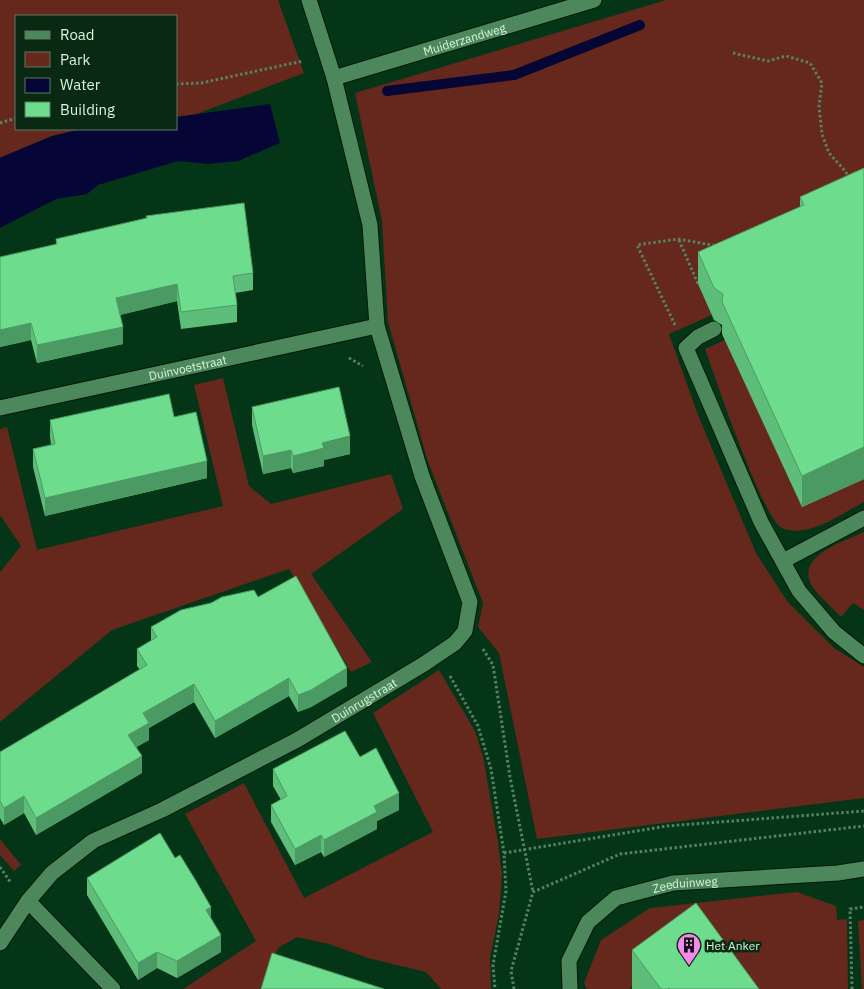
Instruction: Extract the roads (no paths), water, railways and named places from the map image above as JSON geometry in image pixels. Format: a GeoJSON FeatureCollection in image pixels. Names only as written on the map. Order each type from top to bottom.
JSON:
{"type":"FeatureCollection","features":[{"type":"Feature","properties":{"kind":"street"},"geometry":{"type":"LineString","coordinates":[[309,0],[334,78],[370,225],[377,326]]}},
{"type":"Feature","properties":{"kind":"street","name":"Muiderzandweg"},"geometry":{"type":"LineString","coordinates":[[334,78],[594,0]]}},
{"type":"Feature","properties":{"kind":"street","name":"Duinvoetstraat"},"geometry":{"type":"LineString","coordinates":[[0,408],[377,326]]}},
{"type":"Feature","properties":{"kind":"street","name":"Duinrugstraat"},"geometry":{"type":"LineString","coordinates":[[0,942],[28,901],[52,873],[93,841],[162,810],[297,740],[455,643],[464,631],[470,602],[422,476],[377,326]]}},
{"type":"Feature","properties":{"kind":"street"},"geometry":{"type":"LineString","coordinates":[[714,329],[698,337],[686,348],[761,522],[799,591],[834,632],[864,656]]}},
{"type":"Feature","properties":{"kind":"street"},"geometry":{"type":"LineString","coordinates":[[783,561],[864,518]]}},
{"type":"Feature","properties":{"kind":"street","name":"Zeeduinweg"},"geometry":{"type":"LineString","coordinates":[[570,989],[569,961],[588,922],[616,898],[673,883],[838,873],[864,869]]}},
{"type":"Feature","properties":{"kind":"street"},"geometry":{"type":"LineString","coordinates":[[28,901],[113,989]]}},
{"type":"Feature","properties":{"kind":"water"},"geometry":{"type":"Polygon","coordinates":[[[270,104],[280,143],[238,161],[208,164],[178,161],[98,185],[87,194],[56,199],[0,228],[0,158],[52,136],[78,130],[178,130],[178,117],[270,104]]]}},
{"type":"Feature","properties":{"kind":"waterway"},"geometry":{"type":"LineString","coordinates":[[387,91],[514,75],[640,25]]}},
{"type":"Feature","properties":{"kind":"place","name":"Het Anker"},"geometry":{"type":"Point","coordinates":[689,966]}}]}
